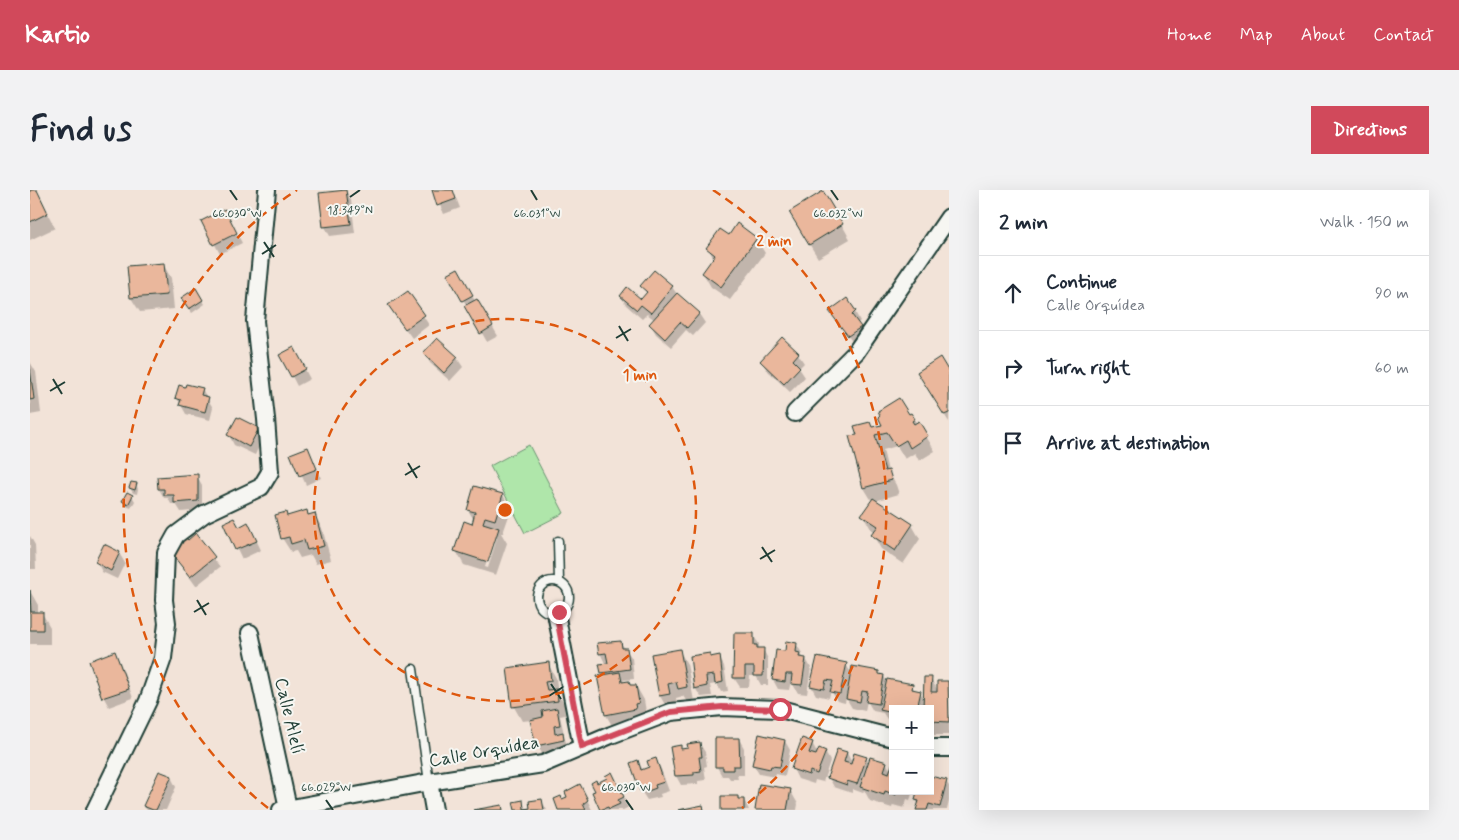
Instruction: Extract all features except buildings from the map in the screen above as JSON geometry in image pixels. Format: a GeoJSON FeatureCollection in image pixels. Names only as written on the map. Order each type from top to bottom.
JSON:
{"type":"FeatureCollection","features":[{"type":"Feature","properties":{"kind":"street"},"geometry":{"type":"LineString","coordinates":[[95,810],[148,701],[163,658],[167,623],[164,600],[166,553],[176,535],[190,524],[204,514],[260,487],[270,472],[255,321],[267,190]]}},
{"type":"Feature","properties":{"kind":"street"},"geometry":{"type":"LineString","coordinates":[[795,413],[856,352],[949,218]]}},
{"type":"Feature","properties":{"kind":"street"},"geometry":{"type":"LineString","coordinates":[[556,613],[582,747]]}},
{"type":"Feature","properties":{"kind":"street","name":"Calle Alelí"},"geometry":{"type":"LineString","coordinates":[[250,633],[285,809]]}},
{"type":"Feature","properties":{"kind":"street","name":"Calle Orquídea"},"geometry":{"type":"LineString","coordinates":[[285,809],[428,782],[543,764],[671,712],[722,707],[780,709],[889,737]]}},
{"type":"Feature","properties":{"kind":"street"},"geometry":{"type":"LineString","coordinates":[[934,748],[949,748]]}},
{"type":"Feature","properties":{"kind":"street"},"geometry":{"type":"LineString","coordinates":[[428,782],[434,810]]}},
{"type":"Feature","properties":{"kind":"lane"},"geometry":{"type":"LineString","coordinates":[[558,541],[559,582],[568,591],[568,604],[564,609],[556,613],[546,612],[541,609],[536,597],[541,586],[546,582],[559,582]]}},
{"type":"Feature","properties":{"kind":"lane"},"geometry":{"type":"LineString","coordinates":[[413,669],[428,782]]}},
{"type":"Feature","properties":{"kind":"green space"},"geometry":{"type":"Polygon","coordinates":[[[529,445],[564,513],[525,533],[490,466],[529,445]]]}},
{"type":"Feature","properties":{"kind":"route"},"geometry":{"type":"LineString","coordinates":[[559,612],[556,613],[582,747],[671,712],[722,707],[780,709]]}}]}
